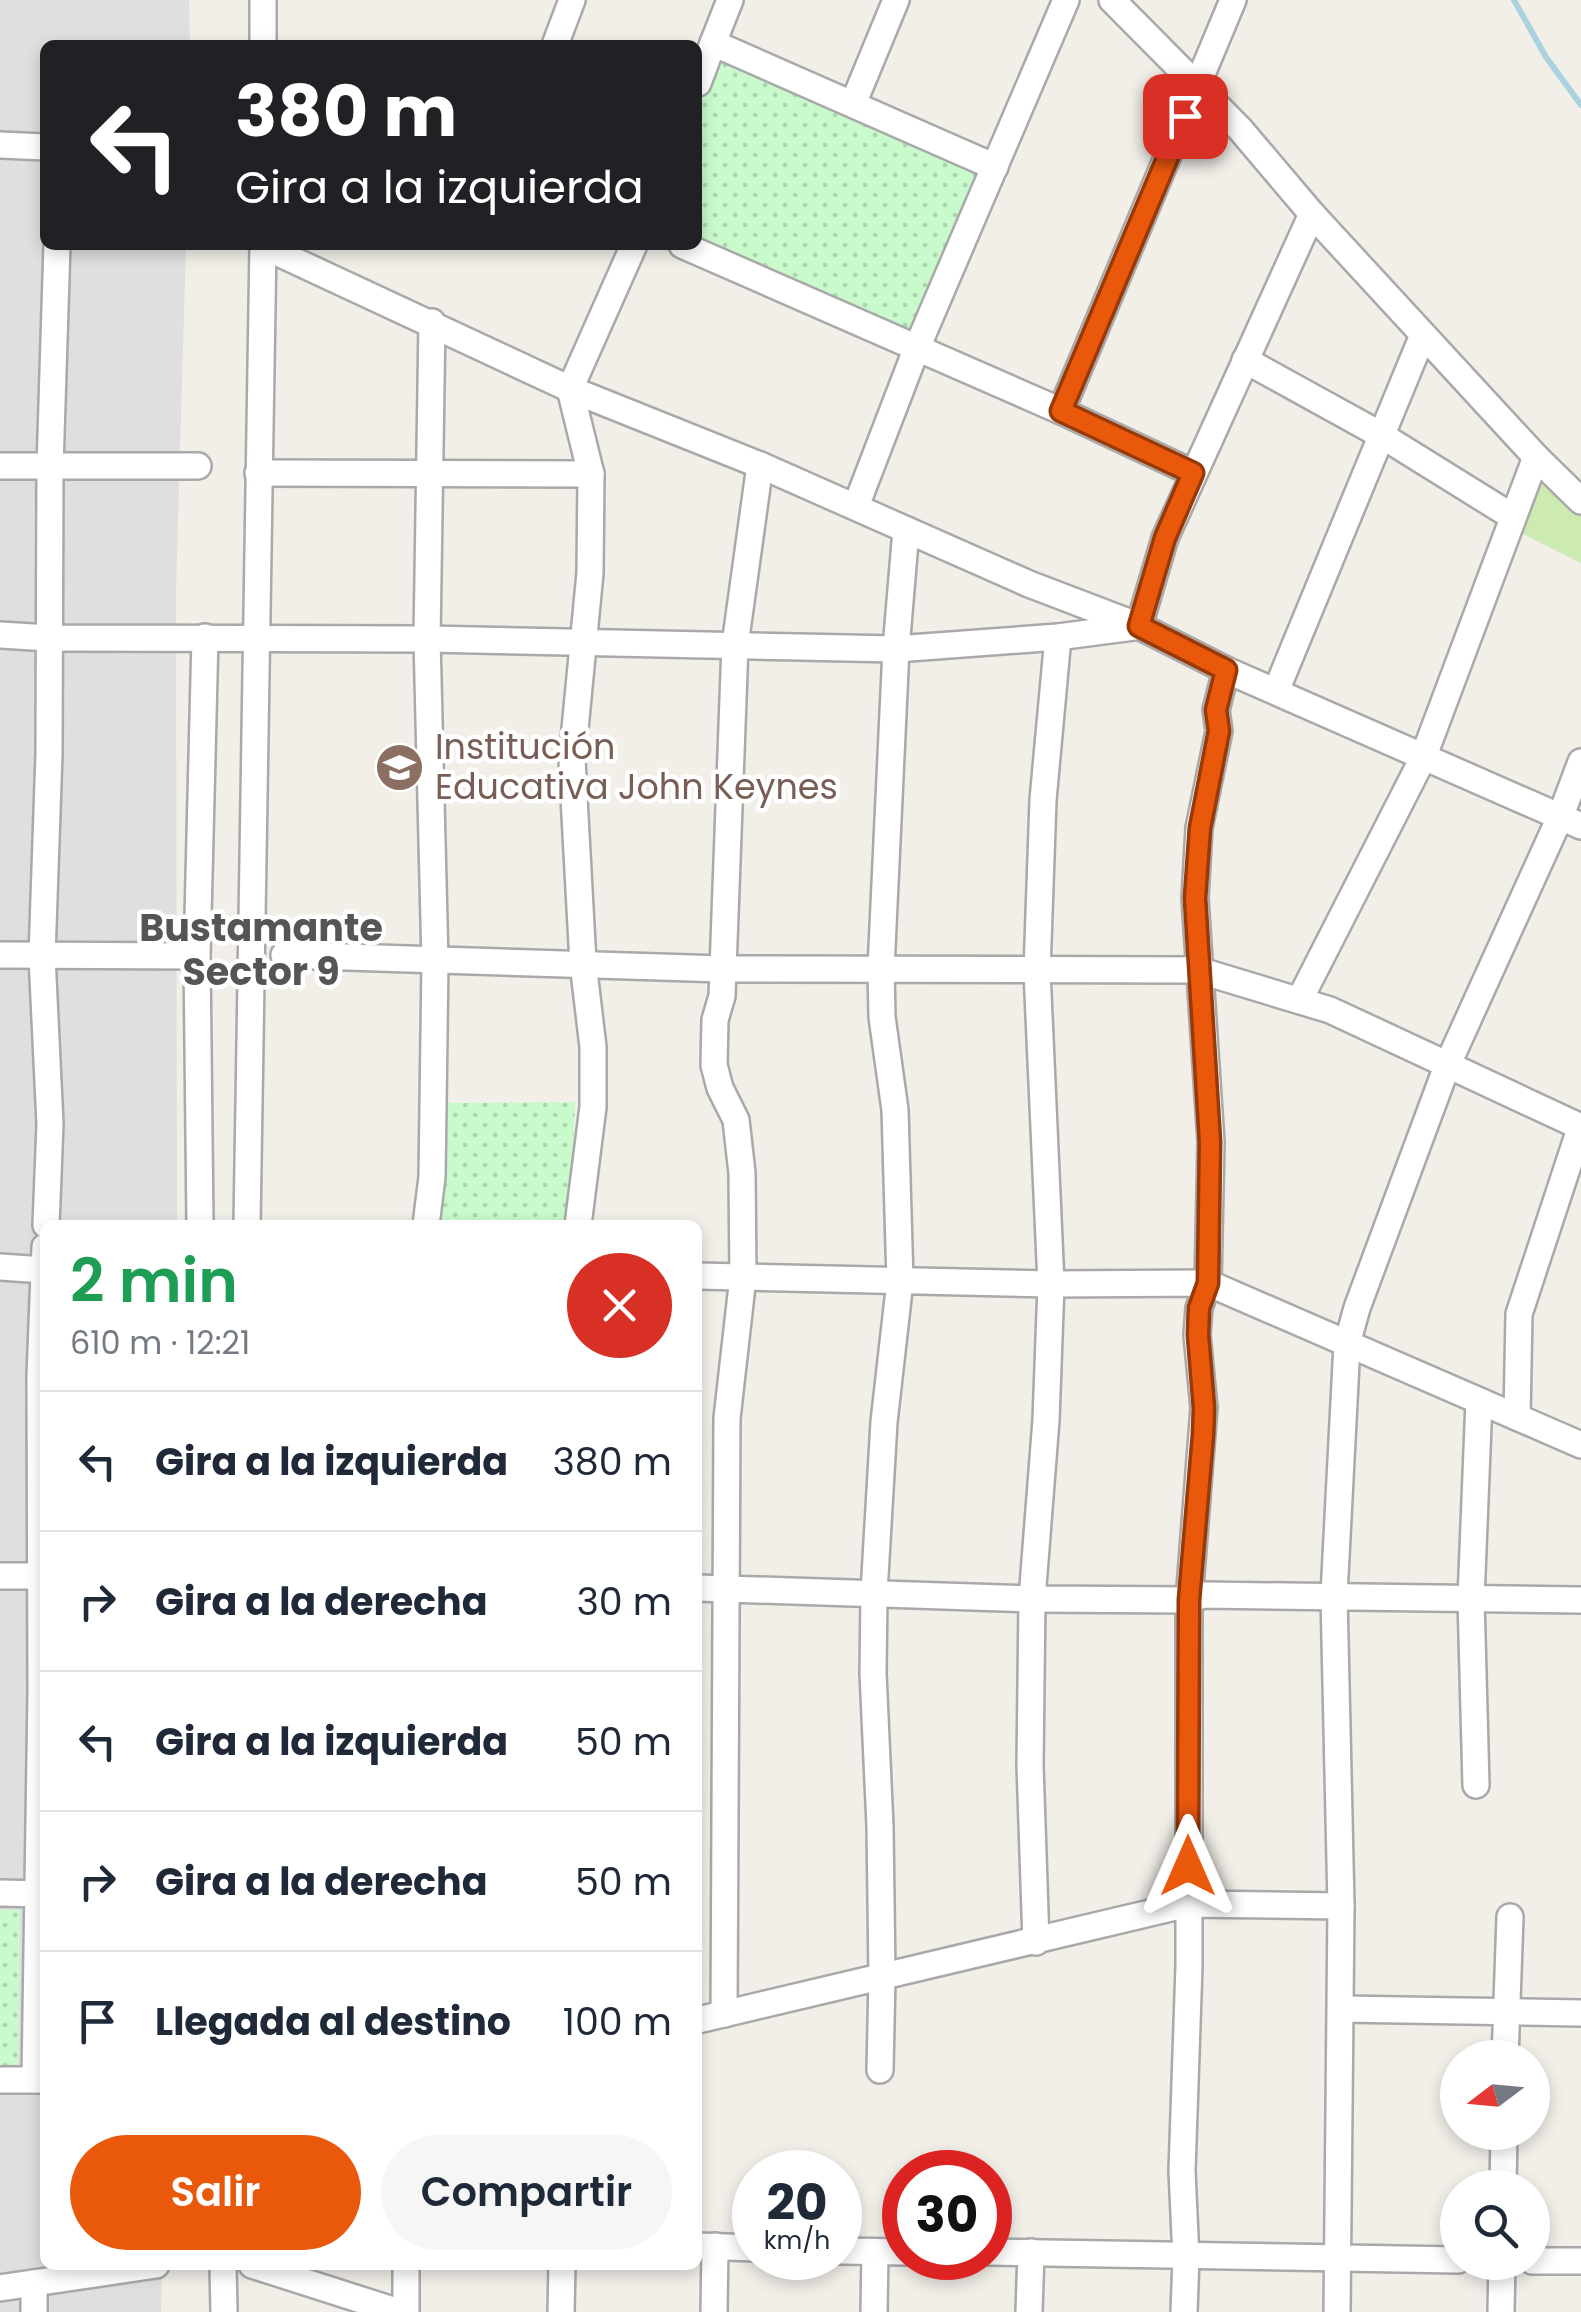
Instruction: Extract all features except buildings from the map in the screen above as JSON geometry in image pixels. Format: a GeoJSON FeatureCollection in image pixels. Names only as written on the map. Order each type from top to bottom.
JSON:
{"type":"FeatureCollection","features":[{"type":"Feature","properties":{"kind":"street"},"geometry":{"type":"LineString","coordinates":[[263,0],[263,40]]}},
{"type":"Feature","properties":{"kind":"street"},"geometry":{"type":"LineString","coordinates":[[557,40],[572,0]]}},
{"type":"Feature","properties":{"kind":"street"},"geometry":{"type":"LineString","coordinates":[[702,73],[730,0]]}},
{"type":"Feature","properties":{"kind":"street"},"geometry":{"type":"LineString","coordinates":[[853,104],[896,0]]}},
{"type":"Feature","properties":{"kind":"street"},"geometry":{"type":"LineString","coordinates":[[856,506],[916,350],[1066,0]]}},
{"type":"Feature","properties":{"kind":"street"},"geometry":{"type":"LineString","coordinates":[[1112,0],[1240,129],[1312,214],[1581,501]]}},
{"type":"Feature","properties":{"kind":"street"},"geometry":{"type":"LineString","coordinates":[[1061,411],[1233,0]]}},
{"type":"Feature","properties":{"kind":"street"},"geometry":{"type":"LineString","coordinates":[[713,43],[995,166]]}},
{"type":"Feature","properties":{"kind":"street"},"geometry":{"type":"LineString","coordinates":[[0,145],[40,146]]}},
{"type":"Feature","properties":{"kind":"street"},"geometry":{"type":"LineString","coordinates":[[1139,626],[1165,538],[1312,214]]}},
{"type":"Feature","properties":{"kind":"street"},"geometry":{"type":"LineString","coordinates":[[46,1220],[50,1124],[42,956],[50,754],[50,467],[56,250]]}},
{"type":"Feature","properties":{"kind":"street"},"geometry":{"type":"LineString","coordinates":[[247,1220],[263,250]]}},
{"type":"Feature","properties":{"kind":"street"},"geometry":{"type":"LineString","coordinates":[[272,250],[570,389],[760,464],[1030,584],[1139,626],[1226,670],[1571,820]]}},
{"type":"Feature","properties":{"kind":"street"},"geometry":{"type":"LineString","coordinates":[[579,1220],[594,1107],[572,760],[590,573],[591,474],[570,389],[632,250]]}},
{"type":"Feature","properties":{"kind":"street"},"geometry":{"type":"LineString","coordinates":[[693,250],[1193,473]]}},
{"type":"Feature","properties":{"kind":"street"},"geometry":{"type":"LineString","coordinates":[[427,1220],[432,1177],[435,962],[427,639],[432,322]]}},
{"type":"Feature","properties":{"kind":"street"},"geometry":{"type":"LineString","coordinates":[[1276,691],[1423,335]]}},
{"type":"Feature","properties":{"kind":"street"},"geometry":{"type":"LineString","coordinates":[[1245,360],[1381,435],[1514,517]]}},
{"type":"Feature","properties":{"kind":"street"},"geometry":{"type":"LineString","coordinates":[[1300,998],[1422,758],[1536,457]]}},
{"type":"Feature","properties":{"kind":"street"},"geometry":{"type":"LineString","coordinates":[[724,2014],[727,1418],[743,1277],[742,1172],[736,1120],[720,1088],[713,1040],[722,996],[736,645],[760,464]]}},
{"type":"Feature","properties":{"kind":"street"},"geometry":{"type":"LineString","coordinates":[[0,466],[198,466]]}},
{"type":"Feature","properties":{"kind":"street"},"geometry":{"type":"LineString","coordinates":[[258,472],[591,474]]}},
{"type":"Feature","properties":{"kind":"street"},"geometry":{"type":"LineString","coordinates":[[880,2070],[882,1977],[872,1673],[874,1593],[884,1422],[900,1280],[895,1110],[882,1017],[881,969],[896,649],[906,530]]}},
{"type":"Feature","properties":{"kind":"street"},"geometry":{"type":"LineString","coordinates":[[0,635],[896,649],[1058,637],[1139,626]]}},
{"type":"Feature","properties":{"kind":"street"},"geometry":{"type":"LineString","coordinates":[[200,1220],[197,956],[205,637]]}},
{"type":"Feature","properties":{"kind":"street"},"geometry":{"type":"LineString","coordinates":[[1036,1942],[1030,1765],[1032,1599],[1046,1420],[1051,1284],[1037,971],[1043,800],[1058,637]]}},
{"type":"Feature","properties":{"kind":"street"},"geometry":{"type":"LineString","coordinates":[[1184,2312],[1189,1600],[1204,1408],[1198,1322],[1208,1283],[1210,1142],[1195,898],[1200,828],[1219,731],[1216,710],[1226,670]]}},
{"type":"Feature","properties":{"kind":"street"},"geometry":{"type":"LineString","coordinates":[[1337,2312],[1341,1906],[1334,1594],[1336,1495],[1347,1344],[1447,1066],[1571,820],[1581,762]]}},
{"type":"Feature","properties":{"kind":"street"},"geometry":{"type":"LineString","coordinates":[[0,955],[197,956]]}},
{"type":"Feature","properties":{"kind":"street"},"geometry":{"type":"LineString","coordinates":[[284,955],[723,969],[1198,970],[1300,998],[1581,1127],[1519,1314],[1517,1417]]}},
{"type":"Feature","properties":{"kind":"street"},"geometry":{"type":"LineString","coordinates":[[0,1268],[40,1270]]}},
{"type":"Feature","properties":{"kind":"street"},"geometry":{"type":"LineString","coordinates":[[702,1276],[1051,1284],[1208,1283],[1581,1445]]}},
{"type":"Feature","properties":{"kind":"street"},"geometry":{"type":"LineString","coordinates":[[1476,1785],[1471,1598],[1479,1401]]}},
{"type":"Feature","properties":{"kind":"street"},"geometry":{"type":"LineString","coordinates":[[0,1576],[40,1576]]}},
{"type":"Feature","properties":{"kind":"street"},"geometry":{"type":"LineString","coordinates":[[702,1588],[1032,1599],[1189,1600],[1204,1594],[1334,1594],[1581,1600]]}},
{"type":"Feature","properties":{"kind":"street"},"geometry":{"type":"LineString","coordinates":[[0,1893],[40,1894]]}},
{"type":"Feature","properties":{"kind":"street"},"geometry":{"type":"LineString","coordinates":[[702,2019],[1188,1904],[1341,1906]]}},
{"type":"Feature","properties":{"kind":"street"},"geometry":{"type":"LineString","coordinates":[[1505,2040],[1510,1916]]}},
{"type":"Feature","properties":{"kind":"street"},"geometry":{"type":"LineString","coordinates":[[1341,2009],[1581,2013]]}},
{"type":"Feature","properties":{"kind":"street"},"geometry":{"type":"LineString","coordinates":[[0,2080],[40,2080]]}},
{"type":"Feature","properties":{"kind":"street"},"geometry":{"type":"LineString","coordinates":[[714,2312],[706,2246],[732,2247]]}},
{"type":"Feature","properties":{"kind":"street"},"geometry":{"type":"LineString","coordinates":[[862,2252],[882,2252]]}},
{"type":"Feature","properties":{"kind":"street"},"geometry":{"type":"LineString","coordinates":[[874,2312],[875,2252]]}},
{"type":"Feature","properties":{"kind":"street"},"geometry":{"type":"LineString","coordinates":[[1012,2252],[1440,2260]]}},
{"type":"Feature","properties":{"kind":"street"},"geometry":{"type":"LineString","coordinates":[[1029,2312],[1031,2252]]}},
{"type":"Feature","properties":{"kind":"street"},"geometry":{"type":"LineString","coordinates":[[1550,2261],[1581,2261]]}},
{"type":"Feature","properties":{"kind":"street"},"geometry":{"type":"LineString","coordinates":[[0,2288],[122,2270]]}},
{"type":"Feature","properties":{"kind":"street"},"geometry":{"type":"LineString","coordinates":[[222,2270],[224,2312]]}},
{"type":"Feature","properties":{"kind":"street"},"geometry":{"type":"LineString","coordinates":[[268,2270],[402,2312],[406,2270]]}},
{"type":"Feature","properties":{"kind":"street"},"geometry":{"type":"LineString","coordinates":[[561,2312],[562,2270]]}},
{"type":"Feature","properties":{"kind":"street"},"geometry":{"type":"LineString","coordinates":[[1500,2312],[1501,2280]]}},
{"type":"Feature","properties":{"kind":"street"},"geometry":{"type":"LineString","coordinates":[[34,2283],[34,2312]]}},
{"type":"Feature","properties":{"kind":"shaded area"},"geometry":{"type":"Polygon","coordinates":[[[0,0],[189,0],[190,40],[40,40],[40,250],[186,250],[176,591],[177,1220],[40,1220],[40,2270],[162,2270],[161,2312],[0,2312],[0,0]]]}},
{"type":"Feature","properties":{"kind":"green space"},"geometry":{"type":"Polygon","coordinates":[[[718,59],[977,172],[909,331],[702,238],[702,102],[718,59]]]}},
{"type":"Feature","properties":{"kind":"green space"},"geometry":{"type":"Polygon","coordinates":[[[1541,473],[1581,513],[1581,563],[1519,532],[1541,473]]]}},
{"type":"Feature","properties":{"kind":"green space"},"geometry":{"type":"Polygon","coordinates":[[[575,1102],[570,1220],[441,1220],[445,1177],[443,1103],[575,1102]]]}},
{"type":"Feature","properties":{"kind":"green space"},"geometry":{"type":"Polygon","coordinates":[[[0,1910],[20,1910],[18,2066],[0,2066],[0,1910]]]}},
{"type":"Feature","properties":{"kind":"waterway"},"geometry":{"type":"LineString","coordinates":[[1514,0],[1546,57],[1581,105]]}},
{"type":"Feature","properties":{"kind":"place","name":"Institución Educativa John Keynes"},"geometry":{"type":"Point","coordinates":[400,767]}},
{"type":"Feature","properties":{"kind":"district","name":"Bustamante Sector 9"},"geometry":{"type":"Point","coordinates":[261,950]}},
{"type":"Feature","properties":{"kind":"route"},"geometry":{"type":"LineString","coordinates":[[1185,116],[1061,411],[1193,473],[1165,538],[1139,626],[1226,670],[1216,710],[1219,731],[1200,828],[1195,898],[1210,1142],[1208,1283],[1199,1308],[1198,1335],[1203,1435],[1189,1600],[1188,1866]]}}]}
